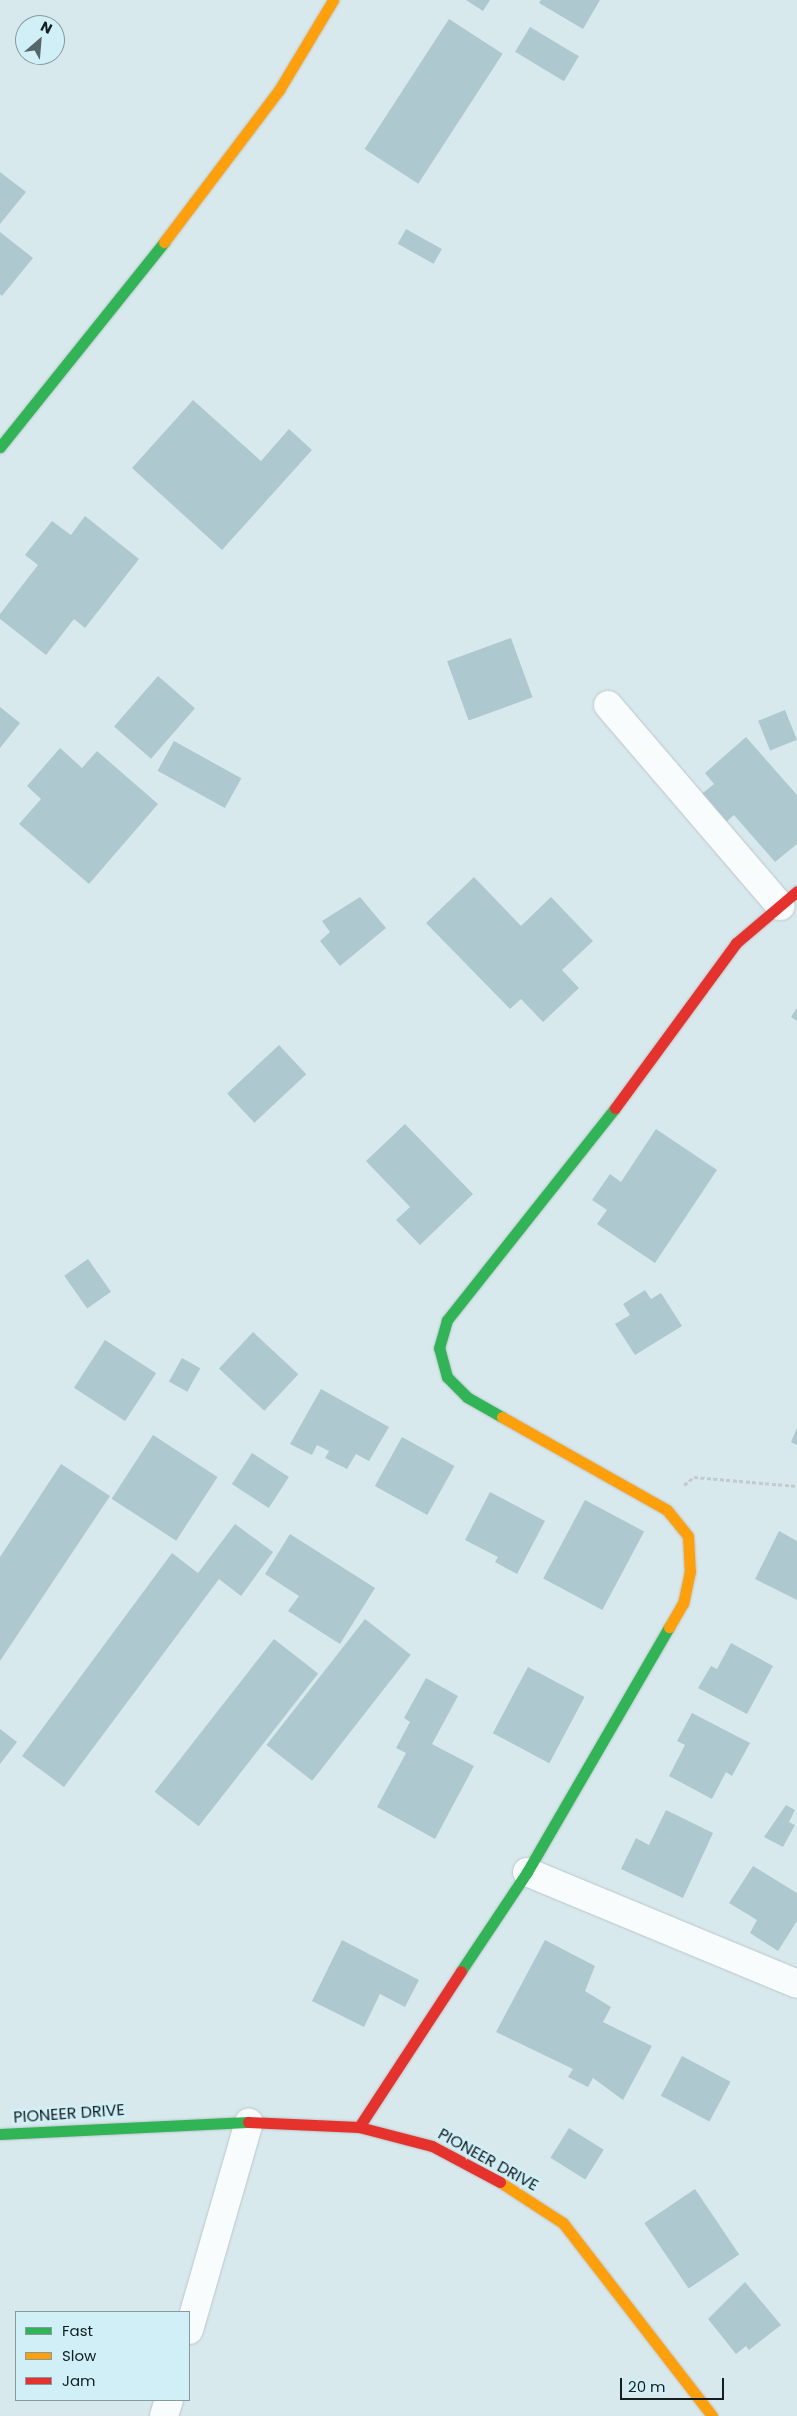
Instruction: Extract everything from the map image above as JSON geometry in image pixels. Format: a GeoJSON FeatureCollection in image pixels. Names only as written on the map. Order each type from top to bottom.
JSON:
{"type":"FeatureCollection","features":[{"type":"Feature","properties":{"kind":"street"},"geometry":{"type":"LineString","coordinates":[[0,447],[214,180],[278,90],[332,0]]}},
{"type":"Feature","properties":{"kind":"street"},"geometry":{"type":"LineString","coordinates":[[359,2127],[527,1872],[683,1603],[690,1571],[688,1536],[658,1504],[468,1397],[447,1377],[439,1348],[447,1320],[472,1286],[591,1140],[736,943],[788,899],[608,705]]}},
{"type":"Feature","properties":{"kind":"street"},"geometry":{"type":"LineString","coordinates":[[527,1872],[797,1984]]}},
{"type":"Feature","properties":{"kind":"street"},"geometry":{"type":"LineString","coordinates":[[190,2327],[249,2122]]}},
{"type":"Feature","properties":{"kind":"street","name":"PIONEER DRIVE"},"geometry":{"type":"LineString","coordinates":[[0,2134],[249,2122],[359,2127],[432,2146],[506,2185],[563,2223],[712,2416]]}},
{"type":"Feature","properties":{"kind":"street"},"geometry":{"type":"LineString","coordinates":[[164,2416],[168,2401]]}},
{"type":"Feature","properties":{"kind":"path"},"geometry":{"type":"LineString","coordinates":[[658,1504],[694,1477],[797,1486]]}},
{"type":"Feature","properties":{"kind":"building"},"geometry":{"type":"Polygon","coordinates":[[[466,0],[490,0],[483,11],[466,0]]]}},
{"type":"Feature","properties":{"kind":"building"},"geometry":{"type":"Polygon","coordinates":[[[541,0],[600,0],[583,29],[539,3],[541,0]]]}},
{"type":"Feature","properties":{"kind":"building"},"geometry":{"type":"Polygon","coordinates":[[[449,19],[503,54],[418,184],[365,149],[449,19]]]}},
{"type":"Feature","properties":{"kind":"building"},"geometry":{"type":"Polygon","coordinates":[[[530,27],[579,56],[564,81],[515,52],[530,27]]]}},
{"type":"Feature","properties":{"kind":"building"},"geometry":{"type":"Polygon","coordinates":[[[0,172],[26,192],[0,224],[0,172]]]}},
{"type":"Feature","properties":{"kind":"building"},"geometry":{"type":"Polygon","coordinates":[[[406,229],[442,249],[434,264],[398,244],[406,229]]]}},
{"type":"Feature","properties":{"kind":"building"},"geometry":{"type":"Polygon","coordinates":[[[0,232],[33,258],[2,296],[0,294],[0,232]]]}},
{"type":"Feature","properties":{"kind":"building"},"geometry":{"type":"Polygon","coordinates":[[[193,400],[261,461],[289,429],[312,450],[222,550],[132,468],[193,400]]]}},
{"type":"Feature","properties":{"kind":"building"},"geometry":{"type":"Polygon","coordinates":[[[85,516],[139,559],[85,628],[74,619],[46,655],[0,619],[0,614],[38,565],[25,555],[52,521],[71,535],[85,516]]]}},
{"type":"Feature","properties":{"kind":"building"},"geometry":{"type":"Polygon","coordinates":[[[511,638],[533,697],[469,720],[447,661],[511,638]]]}},
{"type":"Feature","properties":{"kind":"building"},"geometry":{"type":"Polygon","coordinates":[[[158,676],[195,708],[151,759],[114,727],[158,676]]]}},
{"type":"Feature","properties":{"kind":"building"},"geometry":{"type":"Polygon","coordinates":[[[0,707],[20,723],[0,748],[0,707]]]}},
{"type":"Feature","properties":{"kind":"building"},"geometry":{"type":"Polygon","coordinates":[[[785,710],[797,740],[770,751],[758,721],[785,710]]]}},
{"type":"Feature","properties":{"kind":"building"},"geometry":{"type":"Polygon","coordinates":[[[746,737],[797,795],[797,844],[775,862],[734,815],[724,824],[699,796],[714,784],[705,773],[746,737]]]}},
{"type":"Feature","properties":{"kind":"building"},"geometry":{"type":"Polygon","coordinates":[[[174,741],[241,778],[225,808],[158,771],[174,741]]]}},
{"type":"Feature","properties":{"kind":"building"},"geometry":{"type":"Polygon","coordinates":[[[60,748],[82,768],[97,751],[158,804],[89,884],[19,824],[41,799],[27,786],[60,748]]]}},
{"type":"Feature","properties":{"kind":"building"},"geometry":{"type":"Polygon","coordinates":[[[474,877],[521,926],[551,897],[593,941],[562,970],[579,988],[543,1022],[521,999],[510,1009],[426,923],[474,877]]]}},
{"type":"Feature","properties":{"kind":"building"},"geometry":{"type":"Polygon","coordinates":[[[360,897],[386,928],[340,966],[320,941],[330,932],[322,921],[360,897]]]}},
{"type":"Feature","properties":{"kind":"building"},"geometry":{"type":"Polygon","coordinates":[[[797,1008],[797,1021],[791,1017],[797,1008]]]}},
{"type":"Feature","properties":{"kind":"building"},"geometry":{"type":"Polygon","coordinates":[[[279,1045],[306,1074],[254,1123],[227,1093],[279,1045]]]}},
{"type":"Feature","properties":{"kind":"building"},"geometry":{"type":"Polygon","coordinates":[[[405,1124],[473,1194],[420,1245],[396,1220],[410,1207],[366,1161],[405,1124]]]}},
{"type":"Feature","properties":{"kind":"building"},"geometry":{"type":"Polygon","coordinates":[[[656,1129],[717,1170],[655,1263],[597,1224],[607,1210],[592,1200],[610,1174],[621,1182],[656,1129]]]}},
{"type":"Feature","properties":{"kind":"building"},"geometry":{"type":"Polygon","coordinates":[[[88,1259],[111,1292],[87,1308],[64,1276],[88,1259]]]}},
{"type":"Feature","properties":{"kind":"building"},"geometry":{"type":"Polygon","coordinates":[[[645,1290],[651,1299],[661,1293],[682,1326],[635,1355],[615,1324],[630,1315],[623,1304],[645,1290]]]}},
{"type":"Feature","properties":{"kind":"building"},"geometry":{"type":"Polygon","coordinates":[[[253,1332],[298,1374],[264,1411],[219,1369],[253,1332]]]}},
{"type":"Feature","properties":{"kind":"building"},"geometry":{"type":"Polygon","coordinates":[[[105,1340],[156,1373],[125,1421],[74,1388],[105,1340]]]}},
{"type":"Feature","properties":{"kind":"building"},"geometry":{"type":"Polygon","coordinates":[[[182,1358],[200,1368],[187,1392],[169,1382],[182,1358]]]}},
{"type":"Feature","properties":{"kind":"building"},"geometry":{"type":"Polygon","coordinates":[[[321,1389],[389,1427],[369,1461],[356,1454],[347,1469],[325,1458],[329,1451],[317,1445],[312,1455],[290,1444],[321,1389]]]}},
{"type":"Feature","properties":{"kind":"building"},"geometry":{"type":"Polygon","coordinates":[[[797,1428],[797,1445],[791,1442],[797,1428]]]}},
{"type":"Feature","properties":{"kind":"building"},"geometry":{"type":"Polygon","coordinates":[[[153,1435],[218,1477],[176,1541],[112,1499],[153,1435]]]}},
{"type":"Feature","properties":{"kind":"building"},"geometry":{"type":"Polygon","coordinates":[[[402,1437],[454,1466],[427,1515],[375,1486],[402,1437]]]}},
{"type":"Feature","properties":{"kind":"building"},"geometry":{"type":"Polygon","coordinates":[[[252,1453],[289,1477],[269,1508],[232,1484],[252,1453]]]}},
{"type":"Feature","properties":{"kind":"building"},"geometry":{"type":"Polygon","coordinates":[[[61,1464],[110,1496],[0,1661],[0,1557],[61,1464]]]}},
{"type":"Feature","properties":{"kind":"building"},"geometry":{"type":"Polygon","coordinates":[[[490,1492],[545,1521],[517,1574],[495,1562],[498,1557],[465,1540],[490,1492]]]}},
{"type":"Feature","properties":{"kind":"building"},"geometry":{"type":"Polygon","coordinates":[[[585,1500],[644,1531],[602,1610],[543,1579],[585,1500]]]}},
{"type":"Feature","properties":{"kind":"building"},"geometry":{"type":"Polygon","coordinates":[[[235,1524],[273,1552],[241,1596],[219,1579],[64,1787],[22,1756],[172,1553],[198,1573],[235,1524]]]}},
{"type":"Feature","properties":{"kind":"building"},"geometry":{"type":"Polygon","coordinates":[[[779,1531],[797,1541],[797,1600],[755,1579],[779,1531]]]}},
{"type":"Feature","properties":{"kind":"building"},"geometry":{"type":"Polygon","coordinates":[[[290,1534],[375,1588],[340,1644],[288,1611],[299,1596],[265,1574],[290,1534]]]}},
{"type":"Feature","properties":{"kind":"building"},"geometry":{"type":"Polygon","coordinates":[[[365,1619],[411,1655],[312,1781],[266,1745],[365,1619]]]}},
{"type":"Feature","properties":{"kind":"building"},"geometry":{"type":"Polygon","coordinates":[[[274,1639],[318,1673],[199,1826],[155,1792],[274,1639]]]}},
{"type":"Feature","properties":{"kind":"building"},"geometry":{"type":"Polygon","coordinates":[[[731,1643],[773,1666],[747,1714],[698,1688],[711,1666],[717,1669],[731,1643]]]}},
{"type":"Feature","properties":{"kind":"building"},"geometry":{"type":"Polygon","coordinates":[[[528,1667],[585,1697],[549,1763],[493,1733],[528,1667]]]}},
{"type":"Feature","properties":{"kind":"building"},"geometry":{"type":"Polygon","coordinates":[[[426,1678],[458,1696],[432,1744],[474,1766],[435,1839],[377,1807],[406,1753],[396,1748],[410,1722],[404,1718],[426,1678]]]}},
{"type":"Feature","properties":{"kind":"building"},"geometry":{"type":"Polygon","coordinates":[[[692,1713],[750,1743],[732,1776],[726,1772],[712,1799],[669,1776],[685,1745],[677,1741],[692,1713]]]}},
{"type":"Feature","properties":{"kind":"building"},"geometry":{"type":"Polygon","coordinates":[[[0,1729],[17,1742],[0,1764],[0,1729]]]}},
{"type":"Feature","properties":{"kind":"building"},"geometry":{"type":"Polygon","coordinates":[[[786,1805],[795,1810],[789,1822],[795,1825],[783,1847],[764,1837],[786,1805]]]}},
{"type":"Feature","properties":{"kind":"building"},"geometry":{"type":"Polygon","coordinates":[[[666,1810],[713,1833],[683,1898],[621,1869],[636,1838],[649,1845],[666,1810]]]}},
{"type":"Feature","properties":{"kind":"building"},"geometry":{"type":"Polygon","coordinates":[[[753,1866],[797,1893],[797,1921],[778,1951],[750,1933],[757,1920],[729,1903],[753,1866]]]}},
{"type":"Feature","properties":{"kind":"building"},"geometry":{"type":"Polygon","coordinates":[[[342,1940],[419,1980],[405,2007],[380,1994],[364,2027],[312,2001],[342,1940]]]}},
{"type":"Feature","properties":{"kind":"building"},"geometry":{"type":"Polygon","coordinates":[[[545,1940],[595,1966],[585,1991],[611,2007],[603,2022],[652,2046],[623,2100],[593,2078],[588,2087],[568,2077],[573,2069],[496,2032],[545,1940]]]}},
{"type":"Feature","properties":{"kind":"building"},"geometry":{"type":"Polygon","coordinates":[[[682,2056],[731,2082],[709,2122],[661,2096],[682,2056]]]}},
{"type":"Feature","properties":{"kind":"building"},"geometry":{"type":"Polygon","coordinates":[[[569,2128],[604,2150],[585,2179],[550,2158],[569,2128]]]}},
{"type":"Feature","properties":{"kind":"building"},"geometry":{"type":"Polygon","coordinates":[[[695,2189],[739,2254],[689,2289],[644,2223],[695,2189]]]}},
{"type":"Feature","properties":{"kind":"building"},"geometry":{"type":"Polygon","coordinates":[[[745,2282],[781,2325],[749,2350],[746,2346],[736,2354],[708,2319],[745,2282]]]}},
{"type":"Feature","properties":{"kind":"traffic: fast"},"geometry":{"type":"LineString","coordinates":[[0,447],[164,242]]}},
{"type":"Feature","properties":{"kind":"traffic: fast"},"geometry":{"type":"LineString","coordinates":[[502,1417],[467,1397],[447,1377],[439,1348],[447,1320],[615,1108]]}},
{"type":"Feature","properties":{"kind":"traffic: fast"},"geometry":{"type":"LineString","coordinates":[[461,1971],[527,1872],[669,1627]]}},
{"type":"Feature","properties":{"kind":"traffic: fast"},"geometry":{"type":"LineString","coordinates":[[0,2134],[248,2122]]}},
{"type":"Feature","properties":{"kind":"traffic: slow"},"geometry":{"type":"LineString","coordinates":[[164,242],[279,90],[333,0]]}},
{"type":"Feature","properties":{"kind":"traffic: slow"},"geometry":{"type":"LineString","coordinates":[[502,1417],[667,1510],[688,1536],[690,1571],[683,1603],[669,1627]]}},
{"type":"Feature","properties":{"kind":"traffic: slow"},"geometry":{"type":"LineString","coordinates":[[500,2182],[563,2223],[712,2416]]}},
{"type":"Feature","properties":{"kind":"traffic: jam"},"geometry":{"type":"LineString","coordinates":[[615,1108],[736,943],[797,891]]}},
{"type":"Feature","properties":{"kind":"traffic: jam"},"geometry":{"type":"LineString","coordinates":[[359,2127],[461,1971]]}},
{"type":"Feature","properties":{"kind":"traffic: jam"},"geometry":{"type":"LineString","coordinates":[[248,2122],[359,2127],[432,2146],[500,2182]]}}]}
